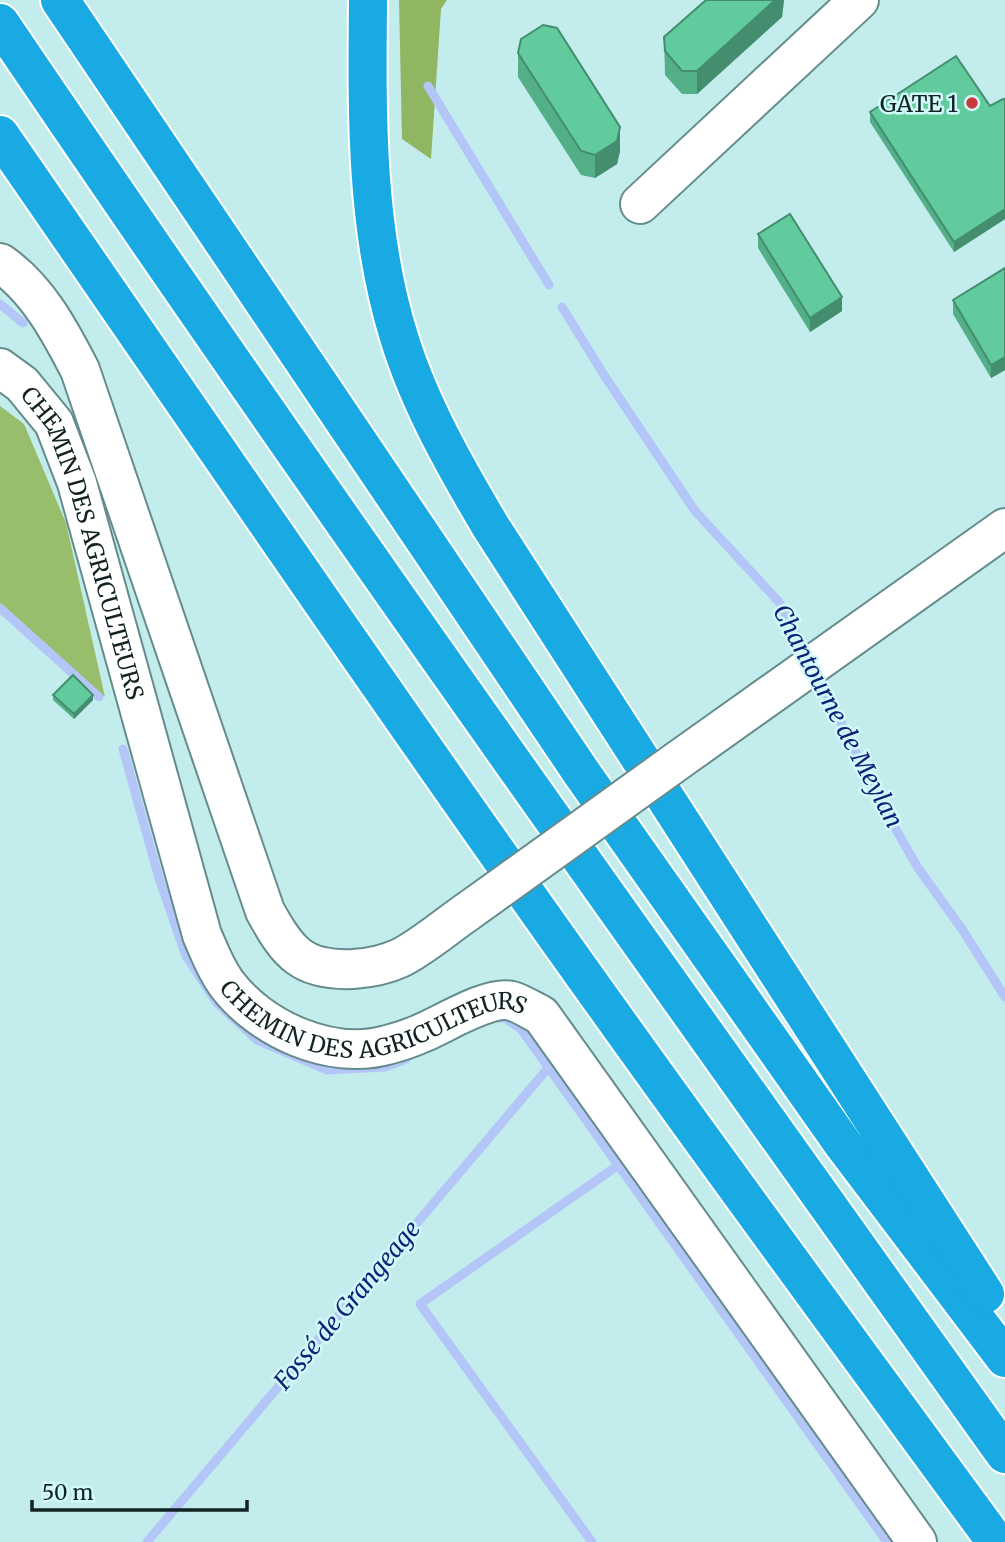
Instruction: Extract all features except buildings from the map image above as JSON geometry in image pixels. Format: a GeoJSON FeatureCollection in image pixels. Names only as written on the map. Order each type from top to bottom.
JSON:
{"type":"FeatureCollection","features":[{"type":"Feature","properties":{"kind":"highway"},"geometry":{"type":"LineString","coordinates":[[60,0],[581,772],[843,1144],[1005,1358]]}},
{"type":"Feature","properties":{"kind":"highway"},"geometry":{"type":"LineString","coordinates":[[368,0],[369,159],[383,274],[399,337],[449,452],[491,527],[1005,1325]]}},
{"type":"Feature","properties":{"kind":"highway"},"geometry":{"type":"LineString","coordinates":[[0,23],[320,491],[1005,1454]]}},
{"type":"Feature","properties":{"kind":"highway"},"geometry":{"type":"LineString","coordinates":[[0,135],[508,869],[996,1542]]}},
{"type":"Feature","properties":{"kind":"street"},"geometry":{"type":"LineString","coordinates":[[640,204],[859,0]]}},
{"type":"Feature","properties":{"kind":"street"},"geometry":{"type":"LineString","coordinates":[[0,262],[14,273],[42,304],[80,370],[265,911],[277,933],[295,955],[314,967],[369,968],[401,958],[1005,528]]}},
{"type":"Feature","properties":{"kind":"street","name":"CHEMIN DES AGRICULTEURS"},"geometry":{"type":"LineString","coordinates":[[0,368],[22,384],[54,423],[77,483],[202,935],[225,982],[248,1009],[276,1027],[309,1042],[343,1048],[383,1046],[420,1034],[489,1003],[510,1000],[541,1016],[917,1542]]}},
{"type":"Feature","properties":{"kind":"green space"},"geometry":{"type":"Polygon","coordinates":[[[399,0],[447,0],[441,9],[431,159],[402,139],[399,0]]]}},
{"type":"Feature","properties":{"kind":"green space"},"geometry":{"type":"Polygon","coordinates":[[[0,406],[24,424],[66,523],[105,697],[0,608],[0,406]]]}},
{"type":"Feature","properties":{"kind":"waterway","name":"Chantourne de Meylan"},"geometry":{"type":"LineString","coordinates":[[428,86],[549,285]]}},
{"type":"Feature","properties":{"kind":"waterway"},"geometry":{"type":"LineString","coordinates":[[0,304],[23,323]]}},
{"type":"Feature","properties":{"kind":"waterway","name":"Chantourne de Meylan"},"geometry":{"type":"LineString","coordinates":[[562,307],[695,511],[779,602],[808,657]]}},
{"type":"Feature","properties":{"kind":"waterway"},"geometry":{"type":"LineString","coordinates":[[0,608],[99,697]]}},
{"type":"Feature","properties":{"kind":"waterway","name":"Chantourne de Meylan"},"geometry":{"type":"LineString","coordinates":[[816,672],[883,807],[918,868],[962,929],[1005,997]]}},
{"type":"Feature","properties":{"kind":"waterway"},"geometry":{"type":"LineString","coordinates":[[123,749],[159,878],[186,956],[217,1003],[257,1040],[327,1070],[385,1067],[406,1059]]}},
{"type":"Feature","properties":{"kind":"waterway"},"geometry":{"type":"LineString","coordinates":[[498,1018],[505,1018],[521,1029],[887,1542]]}},
{"type":"Feature","properties":{"kind":"waterway","name":"Fossé de Grangeage"},"geometry":{"type":"LineString","coordinates":[[147,1542],[548,1068]]}},
{"type":"Feature","properties":{"kind":"waterway"},"geometry":{"type":"LineString","coordinates":[[592,1542],[420,1304],[617,1166]]}},
{"type":"Feature","properties":{"kind":"place","name":"GATE 1"},"geometry":{"type":"Point","coordinates":[972,103]}}]}
